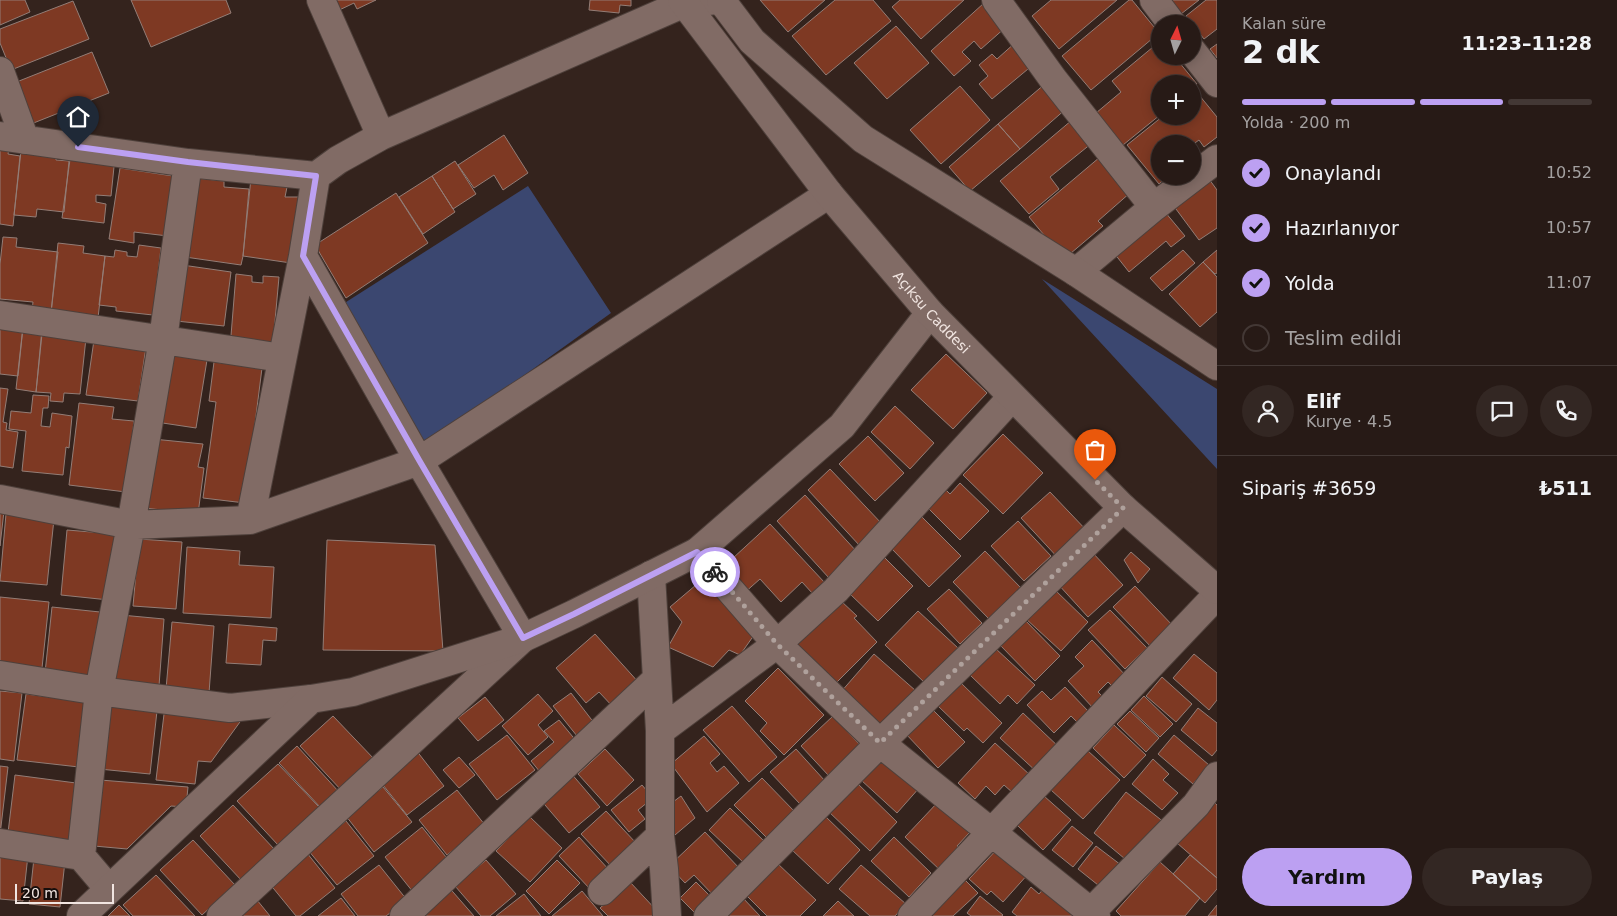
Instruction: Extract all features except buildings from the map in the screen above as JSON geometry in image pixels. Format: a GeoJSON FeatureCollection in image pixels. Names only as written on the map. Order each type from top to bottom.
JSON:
{"type":"FeatureCollection","features":[{"type":"Feature","properties":{"kind":"street"},"geometry":{"type":"LineString","coordinates":[[322,0],[381,136]]}},
{"type":"Feature","properties":{"kind":"street"},"geometry":{"type":"LineString","coordinates":[[0,72],[13,138],[188,162],[316,176],[338,160],[381,136],[684,2],[719,0],[752,41],[863,139],[1076,272],[1217,366]]}},
{"type":"Feature","properties":{"kind":"street"},"geometry":{"type":"LineString","coordinates":[[996,0],[1053,78],[1154,207]]}},
{"type":"Feature","properties":{"kind":"street"},"geometry":{"type":"LineString","coordinates":[[1154,0],[1165,15]]}},
{"type":"Feature","properties":{"kind":"street","name":"Açıksu Caddesi"},"geometry":{"type":"LineString","coordinates":[[684,2],[829,194],[930,313],[1123,508],[1217,590]]}},
{"type":"Feature","properties":{"kind":"street"},"geometry":{"type":"LineString","coordinates":[[1201,63],[1217,83]]}},
{"type":"Feature","properties":{"kind":"street"},"geometry":{"type":"LineString","coordinates":[[81,856],[99,691],[131,525],[163,339],[188,162]]}},
{"type":"Feature","properties":{"kind":"street"},"geometry":{"type":"LineString","coordinates":[[1076,272],[1154,207],[1215,166]]}},
{"type":"Feature","properties":{"kind":"street"},"geometry":{"type":"LineString","coordinates":[[250,520],[303,256],[316,176]]}},
{"type":"Feature","properties":{"kind":"street"},"geometry":{"type":"LineString","coordinates":[[0,498],[131,525],[250,520],[419,460],[829,194]]}},
{"type":"Feature","properties":{"kind":"street"},"geometry":{"type":"LineString","coordinates":[[303,256],[523,638]]}},
{"type":"Feature","properties":{"kind":"street"},"geometry":{"type":"LineString","coordinates":[[0,675],[99,691],[230,708],[311,699],[353,692],[523,638],[697,552],[842,426],[930,313]]}},
{"type":"Feature","properties":{"kind":"street"},"geometry":{"type":"LineString","coordinates":[[0,314],[282,358]]}},
{"type":"Feature","properties":{"kind":"street"},"geometry":{"type":"LineString","coordinates":[[660,731],[777,644],[836,590],[1012,397]]}},
{"type":"Feature","properties":{"kind":"street"},"geometry":{"type":"LineString","coordinates":[[708,916],[880,743],[1123,508]]}},
{"type":"Feature","properties":{"kind":"street"},"geometry":{"type":"LineString","coordinates":[[697,552],[777,644],[880,743],[992,832],[1091,915],[1196,805],[1217,776]]}},
{"type":"Feature","properties":{"kind":"street"},"geometry":{"type":"LineString","coordinates":[[651,575],[660,731],[660,836],[667,916]]}},
{"type":"Feature","properties":{"kind":"street"},"geometry":{"type":"LineString","coordinates":[[912,916],[1217,595]]}},
{"type":"Feature","properties":{"kind":"street"},"geometry":{"type":"LineString","coordinates":[[221,916],[523,638]]}},
{"type":"Feature","properties":{"kind":"street"},"geometry":{"type":"LineString","coordinates":[[404,916],[657,679]]}},
{"type":"Feature","properties":{"kind":"street"},"geometry":{"type":"LineString","coordinates":[[81,916],[311,699]]}},
{"type":"Feature","properties":{"kind":"street"},"geometry":{"type":"LineString","coordinates":[[602,891],[660,836]]}},
{"type":"Feature","properties":{"kind":"street"},"geometry":{"type":"LineString","coordinates":[[0,843],[81,856],[109,888]]}},
{"type":"Feature","properties":{"kind":"shaded area"},"geometry":{"type":"Polygon","coordinates":[[[528,186],[611,313],[426,446],[343,304],[528,186]]]}},
{"type":"Feature","properties":{"kind":"shaded area"},"geometry":{"type":"Polygon","coordinates":[[[1042,279],[1217,389],[1217,469],[1042,279]]]}},
{"type":"Feature","properties":{"kind":"way so far"},"geometry":{"type":"LineString","coordinates":[[715,572],[777,644],[880,743],[1123,508],[1095,480]]}},
{"type":"Feature","properties":{"kind":"route"},"geometry":{"type":"LineString","coordinates":[[78,147],[188,162],[316,176],[303,256],[523,638],[697,552],[715,572]]}}]}
